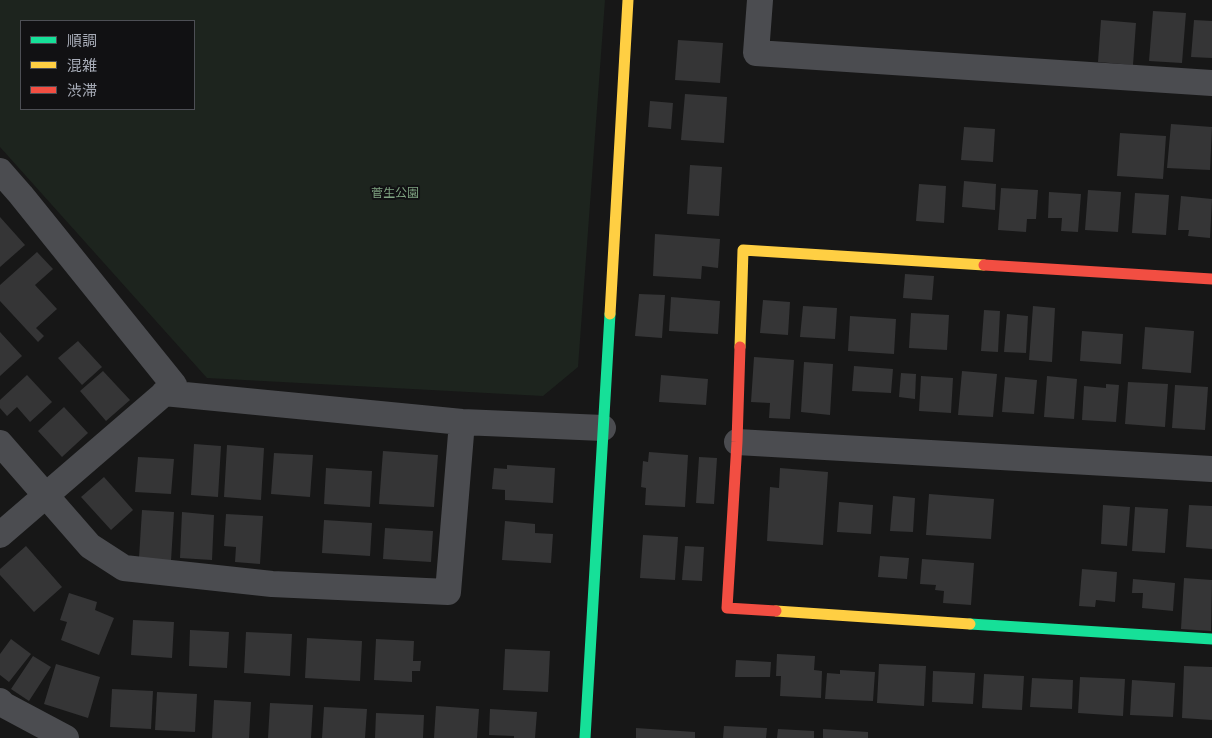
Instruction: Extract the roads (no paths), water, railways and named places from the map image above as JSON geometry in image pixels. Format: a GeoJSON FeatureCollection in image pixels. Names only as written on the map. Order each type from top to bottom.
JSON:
{"type":"FeatureCollection","features":[{"type":"Feature","properties":{"kind":"street"},"geometry":{"type":"LineString","coordinates":[[585,738],[628,0]]}},
{"type":"Feature","properties":{"kind":"street"},"geometry":{"type":"LineString","coordinates":[[760,0],[756,53],[1212,84]]}},
{"type":"Feature","properties":{"kind":"street"},"geometry":{"type":"LineString","coordinates":[[0,171],[174,385],[0,535]]}},
{"type":"Feature","properties":{"kind":"street"},"geometry":{"type":"LineString","coordinates":[[1212,279],[743,250],[737,442],[727,608],[1212,639]]}},
{"type":"Feature","properties":{"kind":"street"},"geometry":{"type":"LineString","coordinates":[[164,393],[462,422],[603,428]]}},
{"type":"Feature","properties":{"kind":"street"},"geometry":{"type":"LineString","coordinates":[[0,443],[90,546],[124,568],[272,584],[448,592],[462,422]]}},
{"type":"Feature","properties":{"kind":"street"},"geometry":{"type":"LineString","coordinates":[[737,442],[1212,469]]}},
{"type":"Feature","properties":{"kind":"street"},"geometry":{"type":"LineString","coordinates":[[0,701],[66,738]]}},
{"type":"Feature","properties":{"kind":"park label","name":"菅生公園"},"geometry":{"type":"Point","coordinates":[395,194]}}]}
